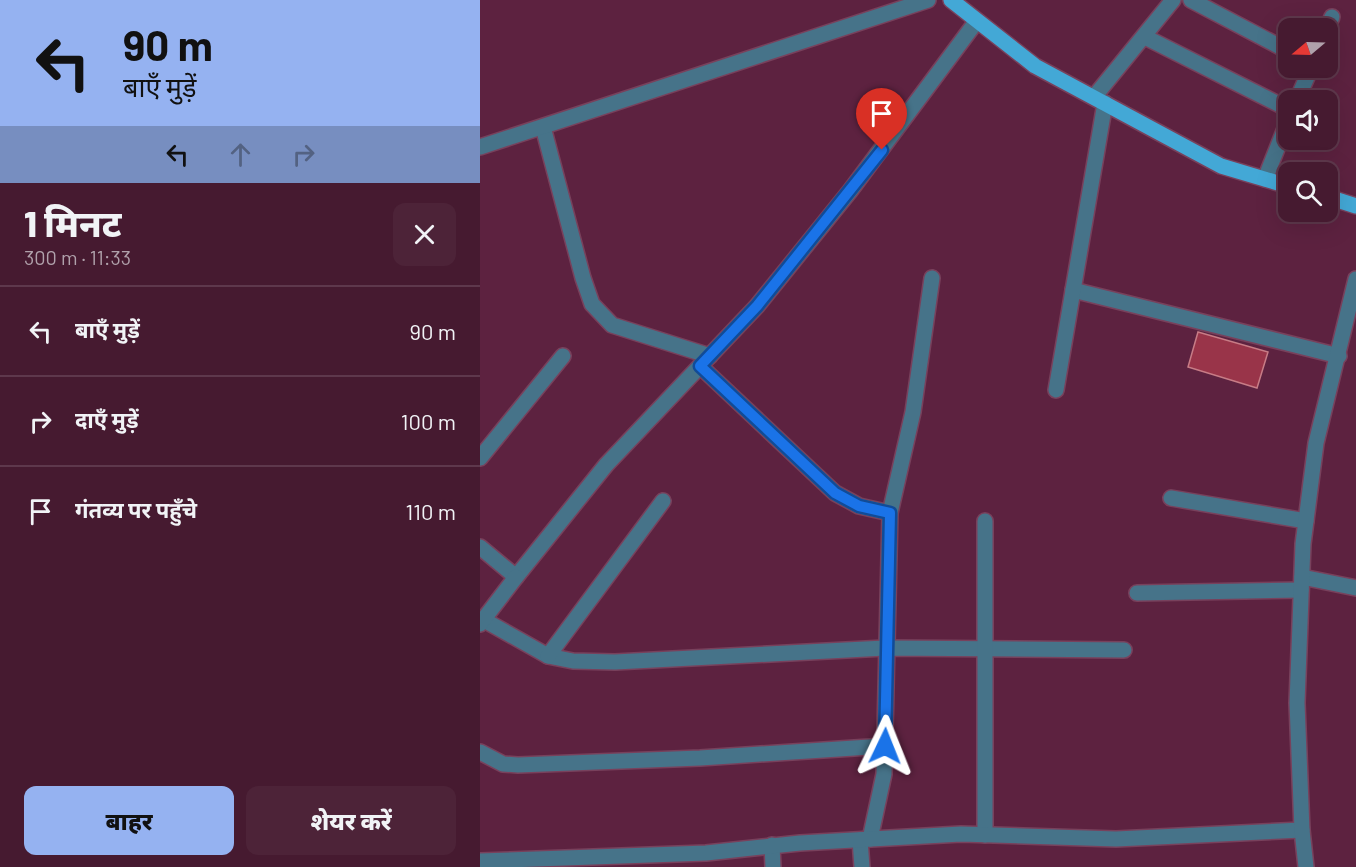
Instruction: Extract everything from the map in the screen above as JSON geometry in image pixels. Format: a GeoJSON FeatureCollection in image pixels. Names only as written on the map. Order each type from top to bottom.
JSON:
{"type":"FeatureCollection","features":[{"type":"Feature","properties":{"kind":"main road"},"geometry":{"type":"LineString","coordinates":[[951,0],[976,22],[1035,66],[1221,166],[1278,183]]}},
{"type":"Feature","properties":{"kind":"main road"},"geometry":{"type":"LineString","coordinates":[[1338,201],[1356,206]]}},
{"type":"Feature","properties":{"kind":"street"},"geometry":{"type":"LineString","coordinates":[[480,147],[928,0]]}},
{"type":"Feature","properties":{"kind":"street"},"geometry":{"type":"LineString","coordinates":[[1056,390],[1099,100],[1173,0]]}},
{"type":"Feature","properties":{"kind":"street"},"geometry":{"type":"LineString","coordinates":[[1191,0],[1278,46]]}},
{"type":"Feature","properties":{"kind":"street"},"geometry":{"type":"LineString","coordinates":[[976,22],[850,191],[757,306],[606,465],[482,622],[548,656],[573,661],[615,662],[885,648],[1124,650]]}},
{"type":"Feature","properties":{"kind":"street"},"geometry":{"type":"LineString","coordinates":[[1144,37],[1278,104]]}},
{"type":"Feature","properties":{"kind":"street"},"geometry":{"type":"LineString","coordinates":[[543,127],[592,304],[612,325],[705,361],[835,493],[859,506],[890,513]]}},
{"type":"Feature","properties":{"kind":"street"},"geometry":{"type":"LineString","coordinates":[[1264,179],[1278,145]]}},
{"type":"Feature","properties":{"kind":"street"},"geometry":{"type":"LineString","coordinates":[[862,867],[865,840],[884,774],[885,648],[890,513],[913,412],[932,278]]}},
{"type":"Feature","properties":{"kind":"street"},"geometry":{"type":"LineString","coordinates":[[1306,867],[1302,830],[1297,703],[1301,584],[1306,521],[1316,443],[1356,279]]}},
{"type":"Feature","properties":{"kind":"street"},"geometry":{"type":"LineString","coordinates":[[1072,290],[1339,356]]}},
{"type":"Feature","properties":{"kind":"street"},"geometry":{"type":"LineString","coordinates":[[480,458],[563,356]]}},
{"type":"Feature","properties":{"kind":"street"},"geometry":{"type":"LineString","coordinates":[[1171,498],[1306,521]]}},
{"type":"Feature","properties":{"kind":"street"},"geometry":{"type":"LineString","coordinates":[[548,656],[663,501]]}},
{"type":"Feature","properties":{"kind":"street"},"geometry":{"type":"LineString","coordinates":[[985,521],[985,835]]}},
{"type":"Feature","properties":{"kind":"street"},"geometry":{"type":"LineString","coordinates":[[480,547],[516,577]]}},
{"type":"Feature","properties":{"kind":"street"},"geometry":{"type":"LineString","coordinates":[[1137,593],[1301,584],[1356,588]]}},
{"type":"Feature","properties":{"kind":"street"},"geometry":{"type":"LineString","coordinates":[[480,752],[502,764],[518,765],[700,758],[885,746]]}},
{"type":"Feature","properties":{"kind":"street"},"geometry":{"type":"LineString","coordinates":[[480,861],[517,864],[685,860],[772,846],[961,834],[1116,839],[1302,830]]}},
{"type":"Feature","properties":{"kind":"street"},"geometry":{"type":"LineString","coordinates":[[772,846],[773,867]]}},
{"type":"Feature","properties":{"kind":"building"},"geometry":{"type":"Polygon","coordinates":[[[1198,332],[1268,352],[1257,388],[1188,367],[1198,332]]]}},
{"type":"Feature","properties":{"kind":"route"},"geometry":{"type":"LineString","coordinates":[[882,150],[757,306],[700,366],[835,493],[859,506],[890,513],[886,597],[885,746]]}}]}
